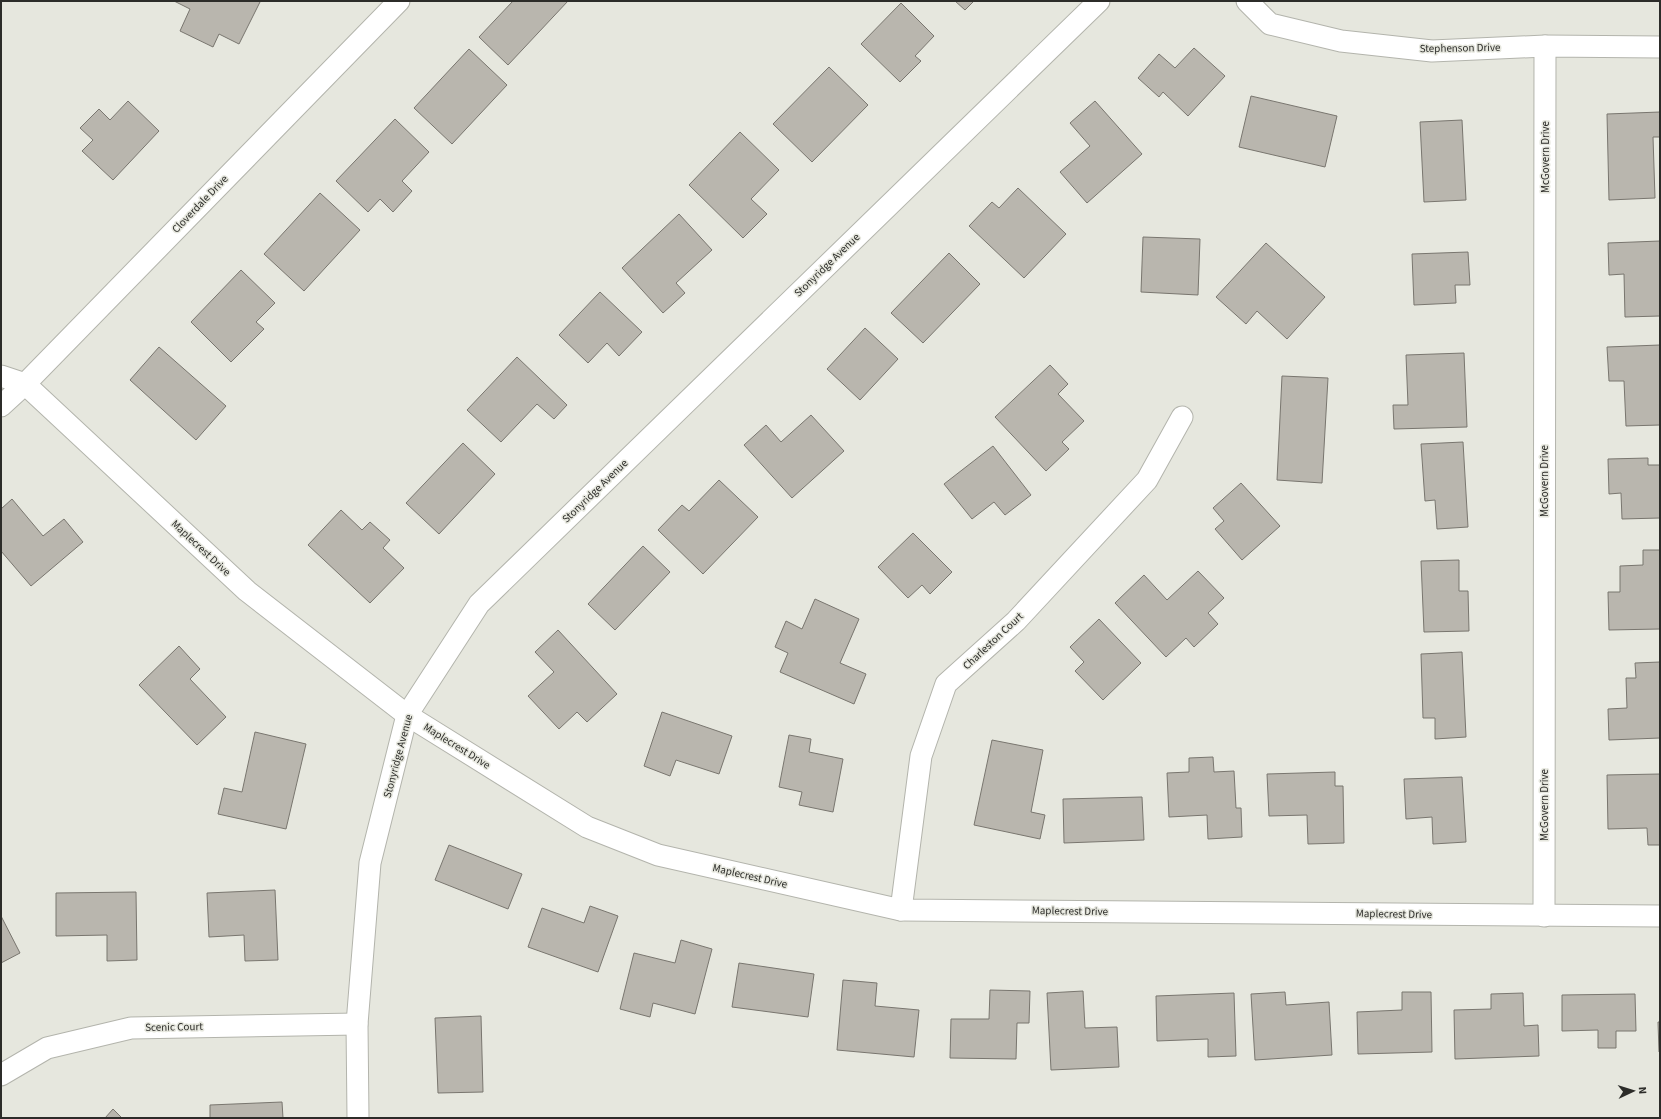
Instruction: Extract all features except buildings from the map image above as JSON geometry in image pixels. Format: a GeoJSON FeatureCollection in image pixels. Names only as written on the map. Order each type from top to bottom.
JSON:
{"type":"FeatureCollection","features":[{"type":"Feature","properties":{"kind":"street","name":"Cloverdale Drive"},"geometry":{"type":"LineString","coordinates":[[1,406],[25,384],[399,1]]}},
{"type":"Feature","properties":{"kind":"street","name":"Stonyridge Avenue"},"geometry":{"type":"LineString","coordinates":[[358,1118],[357,1024],[370,863],[407,715],[478,604],[1099,1]]}},
{"type":"Feature","properties":{"kind":"street","name":"Stephenson Drive"},"geometry":{"type":"LineString","coordinates":[[1247,1],[1270,24],[1341,41],[1432,51],[1545,46],[1660,47]]}},
{"type":"Feature","properties":{"kind":"street","name":"McGovern Drive"},"geometry":{"type":"LineString","coordinates":[[1544,916],[1545,46]]}},
{"type":"Feature","properties":{"kind":"street","name":"Maplecrest Drive"},"geometry":{"type":"LineString","coordinates":[[1,376],[25,384],[247,591],[407,715],[587,827],[658,854],[901,910],[1660,916]]}},
{"type":"Feature","properties":{"kind":"street","name":"Charleston Court"},"geometry":{"type":"LineString","coordinates":[[901,910],[921,756],[946,684],[1016,622],[1147,480],[1182,417]]}},
{"type":"Feature","properties":{"kind":"street","name":"Scenic Court"},"geometry":{"type":"LineString","coordinates":[[1,1075],[47,1048],[131,1028],[357,1024]]}}]}
